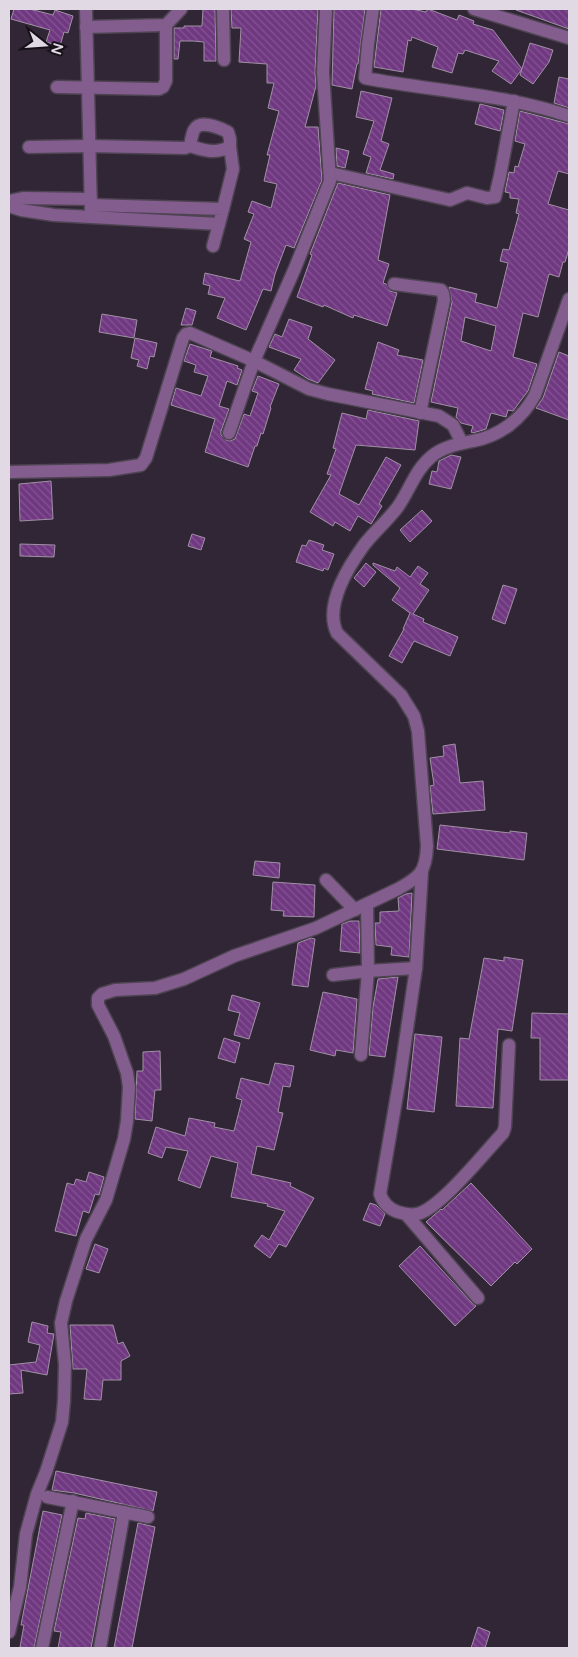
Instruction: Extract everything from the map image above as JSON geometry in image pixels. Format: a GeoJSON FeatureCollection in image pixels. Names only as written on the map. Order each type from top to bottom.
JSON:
{"type":"FeatureCollection","features":[{"type":"Feature","properties":{"kind":"street"},"geometry":{"type":"LineString","coordinates":[[86,9],[91,207]]}},
{"type":"Feature","properties":{"kind":"street"},"geometry":{"type":"LineString","coordinates":[[57,87],[159,89],[163,87],[166,81],[166,25],[180,9]]}},
{"type":"Feature","properties":{"kind":"street"},"geometry":{"type":"LineString","coordinates":[[223,9],[224,60]]}},
{"type":"Feature","properties":{"kind":"street"},"geometry":{"type":"LineString","coordinates":[[229,433],[254,361],[328,189],[330,172],[323,72],[326,9]]}},
{"type":"Feature","properties":{"kind":"street"},"geometry":{"type":"LineString","coordinates":[[373,9],[365,78],[514,101],[540,106],[569,116]]}},
{"type":"Feature","properties":{"kind":"street"},"geometry":{"type":"LineString","coordinates":[[474,9],[569,38]]}},
{"type":"Feature","properties":{"kind":"street"},"geometry":{"type":"LineString","coordinates":[[86,27],[166,25]]}},
{"type":"Feature","properties":{"kind":"street"},"geometry":{"type":"LineString","coordinates":[[330,172],[445,199],[454,199],[467,192],[487,198],[495,197],[514,101]]}},
{"type":"Feature","properties":{"kind":"street"},"geometry":{"type":"LineString","coordinates":[[190,146],[194,130],[202,124],[221,128],[228,132],[230,139],[233,169],[214,246]]}},
{"type":"Feature","properties":{"kind":"street"},"geometry":{"type":"LineString","coordinates":[[29,147],[90,146],[177,149],[190,146],[204,151],[219,152],[230,147]]}},
{"type":"Feature","properties":{"kind":"street"},"geometry":{"type":"LineString","coordinates":[[9,201],[23,198],[219,224]]}},
{"type":"Feature","properties":{"kind":"street"},"geometry":{"type":"LineString","coordinates":[[9,206],[21,210],[54,215],[91,207],[224,209]]}},
{"type":"Feature","properties":{"kind":"street"},"geometry":{"type":"LineString","coordinates":[[394,284],[441,290],[444,293],[420,413]]}},
{"type":"Feature","properties":{"kind":"street"},"geometry":{"type":"LineString","coordinates":[[509,1045],[506,1127],[503,1133],[445,1196],[418,1214],[406,1214],[388,1207],[383,1202],[380,1194],[416,968],[422,871],[426,860],[427,846],[418,731],[410,708],[401,695],[337,633],[334,626],[335,603],[339,586],[350,566],[365,544],[398,507],[420,469],[430,458],[439,450],[485,438],[510,426],[527,409],[535,395],[569,299]]}},
{"type":"Feature","properties":{"kind":"street"},"geometry":{"type":"LineString","coordinates":[[9,472],[109,470],[141,465],[146,458],[183,338],[190,332],[309,388],[328,394],[439,416],[453,425],[462,443]]}},
{"type":"Feature","properties":{"kind":"street"},"geometry":{"type":"LineString","coordinates":[[9,1632],[20,1587],[26,1534],[37,1494],[62,1422],[65,1365],[61,1323],[66,1301],[86,1239],[106,1200],[124,1139],[127,1121],[129,1087],[127,1072],[114,1036],[98,1005],[98,998],[102,994],[116,990],[155,988],[184,979],[234,956],[316,928],[398,889],[410,882],[422,871]]}},
{"type":"Feature","properties":{"kind":"street"},"geometry":{"type":"LineString","coordinates":[[326,880],[355,910]]}},
{"type":"Feature","properties":{"kind":"street"},"geometry":{"type":"LineString","coordinates":[[360,1055],[368,972],[367,904]]}},
{"type":"Feature","properties":{"kind":"street"},"geometry":{"type":"LineString","coordinates":[[333,975],[416,968]]}},
{"type":"Feature","properties":{"kind":"street"},"geometry":{"type":"LineString","coordinates":[[406,1214],[478,1298]]}},
{"type":"Feature","properties":{"kind":"street"},"geometry":{"type":"LineString","coordinates":[[48,1496],[148,1517]]}},
{"type":"Feature","properties":{"kind":"street"},"geometry":{"type":"LineString","coordinates":[[42,1648],[73,1501]]}},
{"type":"Feature","properties":{"kind":"street"},"geometry":{"type":"LineString","coordinates":[[100,1648],[124,1512]]}},
{"type":"Feature","properties":{"kind":"building"},"geometry":{"type":"Polygon","coordinates":[[[14,9],[30,9],[53,15],[55,10],[73,16],[68,33],[64,32],[60,46],[46,42],[50,30],[11,19],[14,9]]]}},
{"type":"Feature","properties":{"kind":"building"},"geometry":{"type":"Polygon","coordinates":[[[203,9],[215,9],[216,61],[204,61],[204,42],[193,41],[180,41],[178,59],[174,59],[174,28],[202,26],[203,9]]]}},
{"type":"Feature","properties":{"kind":"building"},"geometry":{"type":"Polygon","coordinates":[[[231,9],[318,9],[316,86],[305,127],[318,127],[322,180],[294,248],[286,245],[271,291],[263,289],[246,330],[217,318],[225,298],[208,294],[210,286],[203,284],[205,273],[240,281],[251,242],[244,239],[254,214],[248,212],[252,201],[271,208],[277,184],[264,181],[270,155],[267,155],[279,111],[268,108],[274,83],[267,83],[267,64],[239,62],[241,28],[232,28],[231,9]]]}},
{"type":"Feature","properties":{"kind":"building"},"geometry":{"type":"Polygon","coordinates":[[[334,9],[365,9],[358,64],[352,89],[332,85],[334,9]]]}},
{"type":"Feature","properties":{"kind":"building"},"geometry":{"type":"Polygon","coordinates":[[[381,9],[412,9],[426,12],[428,9],[457,20],[459,15],[474,21],[473,24],[493,30],[522,69],[511,84],[492,71],[499,61],[465,50],[463,54],[458,53],[452,73],[432,67],[438,47],[412,37],[411,41],[408,40],[403,72],[374,67],[381,9]]]}},
{"type":"Feature","properties":{"kind":"building"},"geometry":{"type":"Polygon","coordinates":[[[569,9],[569,29],[516,10],[569,9]]]}},
{"type":"Feature","properties":{"kind":"building"},"geometry":{"type":"Polygon","coordinates":[[[530,43],[553,50],[549,62],[533,84],[520,75],[530,43]]]}},
{"type":"Feature","properties":{"kind":"building"},"geometry":{"type":"Polygon","coordinates":[[[559,77],[569,79],[569,108],[554,103],[559,77]]]}},
{"type":"Feature","properties":{"kind":"building"},"geometry":{"type":"Polygon","coordinates":[[[361,91],[392,98],[381,141],[389,144],[380,170],[394,174],[393,179],[366,173],[371,157],[363,154],[374,121],[356,117],[361,91]]]}},
{"type":"Feature","properties":{"kind":"building"},"geometry":{"type":"Polygon","coordinates":[[[480,104],[504,110],[500,131],[475,124],[480,104]]]}},
{"type":"Feature","properties":{"kind":"building"},"geometry":{"type":"Polygon","coordinates":[[[520,111],[569,124],[569,174],[558,171],[548,204],[569,210],[569,249],[559,277],[549,274],[538,317],[523,313],[513,357],[537,364],[528,391],[513,411],[508,410],[506,417],[491,413],[486,429],[473,433],[471,432],[473,426],[461,423],[456,417],[458,408],[431,402],[452,302],[449,287],[477,294],[475,302],[497,308],[508,263],[500,261],[503,249],[509,250],[519,214],[516,213],[519,199],[510,198],[510,193],[505,192],[509,172],[514,173],[515,166],[518,167],[525,144],[515,141],[520,111]],[[465,317],[461,341],[491,351],[496,326],[465,317]]]}},
{"type":"Feature","properties":{"kind":"building"},"geometry":{"type":"Polygon","coordinates":[[[336,148],[349,151],[345,168],[337,166],[336,148]]]}},
{"type":"Feature","properties":{"kind":"building"},"geometry":{"type":"Polygon","coordinates":[[[338,183],[390,195],[378,260],[389,264],[383,283],[386,284],[390,291],[397,293],[387,326],[354,315],[353,318],[324,305],[323,307],[297,297],[312,255],[310,254],[338,183]]]}},
{"type":"Feature","properties":{"kind":"building"},"geometry":{"type":"Polygon","coordinates":[[[186,308],[196,311],[192,325],[181,325],[186,308]]]}},
{"type":"Feature","properties":{"kind":"building"},"geometry":{"type":"Polygon","coordinates":[[[102,314],[137,320],[134,338],[99,332],[102,314]]]}},
{"type":"Feature","properties":{"kind":"building"},"geometry":{"type":"Polygon","coordinates":[[[289,319],[312,327],[308,339],[335,360],[318,383],[294,370],[301,359],[269,347],[275,334],[282,337],[289,319]]]}},
{"type":"Feature","properties":{"kind":"building"},"geometry":{"type":"Polygon","coordinates":[[[135,338],[157,343],[154,357],[150,356],[147,369],[137,366],[139,360],[131,358],[135,338]]]}},
{"type":"Feature","properties":{"kind":"building"},"geometry":{"type":"Polygon","coordinates":[[[378,342],[399,350],[397,355],[423,360],[414,403],[372,394],[373,391],[365,389],[378,342]]]}},
{"type":"Feature","properties":{"kind":"building"},"geometry":{"type":"Polygon","coordinates":[[[190,344],[212,351],[210,357],[238,366],[237,368],[242,370],[237,385],[227,381],[219,406],[229,409],[221,431],[221,435],[226,440],[235,439],[244,414],[250,416],[258,393],[252,391],[258,376],[279,384],[270,407],[263,434],[261,433],[257,446],[255,446],[248,467],[205,452],[215,419],[171,405],[176,388],[201,396],[208,376],[194,372],[196,365],[184,361],[190,344]]]}},
{"type":"Feature","properties":{"kind":"building"},"geometry":{"type":"Polygon","coordinates":[[[559,352],[569,356],[569,420],[536,408],[543,398],[559,352]]]}},
{"type":"Feature","properties":{"kind":"building"},"geometry":{"type":"Polygon","coordinates":[[[368,410],[419,421],[415,450],[356,445],[339,494],[359,505],[386,457],[401,465],[379,504],[382,506],[371,524],[358,516],[350,531],[335,522],[333,526],[310,512],[331,475],[327,474],[336,449],[333,448],[342,413],[366,419],[368,410]]]}},
{"type":"Feature","properties":{"kind":"building"},"geometry":{"type":"Polygon","coordinates":[[[451,455],[461,457],[451,489],[429,484],[432,471],[437,472],[439,461],[451,455]]]}},
{"type":"Feature","properties":{"kind":"building"},"geometry":{"type":"Polygon","coordinates":[[[51,481],[53,519],[20,521],[19,484],[51,481]]]}},
{"type":"Feature","properties":{"kind":"building"},"geometry":{"type":"Polygon","coordinates":[[[422,510],[432,521],[410,542],[400,530],[422,510]]]}},
{"type":"Feature","properties":{"kind":"building"},"geometry":{"type":"Polygon","coordinates":[[[192,534],[205,538],[201,550],[188,546],[192,534]]]}},
{"type":"Feature","properties":{"kind":"building"},"geometry":{"type":"Polygon","coordinates":[[[309,540],[324,545],[322,550],[334,554],[328,570],[324,568],[323,571],[296,562],[302,545],[306,546],[309,540]]]}},
{"type":"Feature","properties":{"kind":"building"},"geometry":{"type":"Polygon","coordinates":[[[20,544],[55,545],[54,557],[20,556],[20,544]]]}},
{"type":"Feature","properties":{"kind":"building"},"geometry":{"type":"Polygon","coordinates":[[[366,563],[376,572],[364,587],[354,578],[366,563]]]}},
{"type":"Feature","properties":{"kind":"building"},"geometry":{"type":"Polygon","coordinates":[[[373,563],[395,571],[397,567],[410,577],[418,566],[428,573],[420,584],[429,590],[413,614],[424,619],[423,622],[458,637],[450,656],[414,641],[402,663],[389,656],[404,629],[410,613],[392,600],[400,588],[373,563]]]}},
{"type":"Feature","properties":{"kind":"building"},"geometry":{"type":"Polygon","coordinates":[[[503,585],[517,589],[505,624],[492,619],[503,585]]]}},
{"type":"Feature","properties":{"kind":"building"},"geometry":{"type":"Polygon","coordinates":[[[455,744],[460,783],[483,781],[485,810],[433,814],[430,786],[434,785],[430,758],[444,756],[443,746],[455,744]]]}},
{"type":"Feature","properties":{"kind":"building"},"geometry":{"type":"Polygon","coordinates":[[[440,825],[510,833],[510,831],[527,833],[524,860],[437,849],[440,825]]]}},
{"type":"Feature","properties":{"kind":"building"},"geometry":{"type":"Polygon","coordinates":[[[255,861],[280,863],[279,878],[253,875],[255,861]]]}},
{"type":"Feature","properties":{"kind":"building"},"geometry":{"type":"Polygon","coordinates":[[[273,882],[315,885],[314,917],[283,916],[284,911],[271,910],[273,882]]]}},
{"type":"Feature","properties":{"kind":"building"},"geometry":{"type":"Polygon","coordinates":[[[412,893],[409,957],[391,955],[392,947],[376,945],[375,923],[380,923],[380,912],[399,911],[398,898],[412,893]]]}},
{"type":"Feature","properties":{"kind":"building"},"geometry":{"type":"Polygon","coordinates":[[[350,921],[359,921],[360,953],[340,951],[342,924],[350,921]]]}},
{"type":"Feature","properties":{"kind":"building"},"geometry":{"type":"Polygon","coordinates":[[[311,938],[315,939],[308,987],[292,985],[298,943],[311,938]]]}},
{"type":"Feature","properties":{"kind":"building"},"geometry":{"type":"Polygon","coordinates":[[[504,957],[523,960],[512,1031],[498,1029],[493,1108],[456,1106],[460,1038],[469,1039],[484,958],[504,961],[504,957]]]}},
{"type":"Feature","properties":{"kind":"building"},"geometry":{"type":"Polygon","coordinates":[[[398,977],[385,1057],[369,1055],[373,1007],[378,979],[398,977]]]}},
{"type":"Feature","properties":{"kind":"building"},"geometry":{"type":"Polygon","coordinates":[[[323,992],[357,999],[353,1053],[336,1050],[335,1056],[310,1050],[323,992]]]}},
{"type":"Feature","properties":{"kind":"building"},"geometry":{"type":"Polygon","coordinates":[[[232,995],[260,1003],[249,1039],[234,1035],[240,1013],[228,1010],[232,995]]]}},
{"type":"Feature","properties":{"kind":"building"},"geometry":{"type":"Polygon","coordinates":[[[532,1013],[569,1014],[569,1080],[540,1080],[540,1038],[531,1038],[532,1013]]]}},
{"type":"Feature","properties":{"kind":"building"},"geometry":{"type":"Polygon","coordinates":[[[415,1034],[442,1037],[434,1112],[407,1109],[415,1034]]]}},
{"type":"Feature","properties":{"kind":"building"},"geometry":{"type":"Polygon","coordinates":[[[224,1038],[240,1043],[235,1063],[218,1058],[224,1038]]]}},
{"type":"Feature","properties":{"kind":"building"},"geometry":{"type":"Polygon","coordinates":[[[160,1051],[161,1090],[155,1090],[152,1121],[135,1119],[137,1071],[143,1071],[143,1052],[160,1051]]]}},
{"type":"Feature","properties":{"kind":"building"},"geometry":{"type":"Polygon","coordinates":[[[275,1063],[294,1066],[290,1087],[283,1086],[278,1112],[283,1113],[274,1150],[257,1146],[251,1174],[291,1183],[290,1186],[314,1198],[286,1247],[279,1244],[270,1258],[254,1246],[262,1235],[269,1240],[285,1211],[267,1206],[268,1204],[231,1197],[238,1163],[211,1156],[200,1188],[178,1180],[188,1151],[166,1147],[162,1158],[148,1153],[156,1127],[185,1136],[189,1118],[215,1123],[214,1127],[234,1131],[242,1100],[236,1098],[241,1078],[269,1085],[275,1063]]]}},
{"type":"Feature","properties":{"kind":"building"},"geometry":{"type":"Polygon","coordinates":[[[89,1172],[104,1177],[99,1195],[95,1194],[89,1213],[83,1211],[76,1236],[55,1231],[67,1183],[74,1185],[76,1179],[86,1182],[89,1172]]]}},
{"type":"Feature","properties":{"kind":"building"},"geometry":{"type":"Polygon","coordinates":[[[471,1183],[532,1249],[517,1264],[515,1262],[491,1286],[426,1222],[471,1183]]]}},
{"type":"Feature","properties":{"kind":"building"},"geometry":{"type":"Polygon","coordinates":[[[370,1203],[376,1205],[385,1214],[380,1226],[363,1220],[370,1203]]]}},
{"type":"Feature","properties":{"kind":"building"},"geometry":{"type":"Polygon","coordinates":[[[95,1244],[108,1249],[99,1273],[86,1269],[95,1244]]]}},
{"type":"Feature","properties":{"kind":"building"},"geometry":{"type":"Polygon","coordinates":[[[420,1246],[476,1306],[455,1326],[399,1266],[420,1246]]]}},
{"type":"Feature","properties":{"kind":"building"},"geometry":{"type":"Polygon","coordinates":[[[32,1322],[48,1326],[47,1333],[54,1334],[47,1375],[21,1370],[23,1393],[9,1394],[9,1365],[36,1362],[40,1345],[28,1342],[32,1322]]]}},
{"type":"Feature","properties":{"kind":"building"},"geometry":{"type":"Polygon","coordinates":[[[70,1325],[113,1325],[118,1344],[123,1342],[130,1356],[121,1361],[121,1380],[103,1380],[101,1400],[84,1399],[87,1369],[73,1369],[70,1325]]]}},
{"type":"Feature","properties":{"kind":"building"},"geometry":{"type":"Polygon","coordinates":[[[56,1471],[157,1492],[153,1511],[74,1493],[52,1490],[56,1471]]]}},
{"type":"Feature","properties":{"kind":"building"},"geometry":{"type":"Polygon","coordinates":[[[43,1511],[62,1515],[34,1648],[20,1647],[24,1625],[21,1625],[43,1511]]]}},
{"type":"Feature","properties":{"kind":"building"},"geometry":{"type":"Polygon","coordinates":[[[86,1513],[115,1519],[91,1648],[58,1648],[61,1632],[54,1631],[78,1518],[85,1519],[86,1513]]]}},
{"type":"Feature","properties":{"kind":"building"},"geometry":{"type":"Polygon","coordinates":[[[138,1523],[155,1527],[132,1648],[114,1648],[138,1523]]]}},
{"type":"Feature","properties":{"kind":"building"},"geometry":{"type":"Polygon","coordinates":[[[478,1627],[490,1632],[485,1648],[471,1648],[478,1627]]]}}]}
